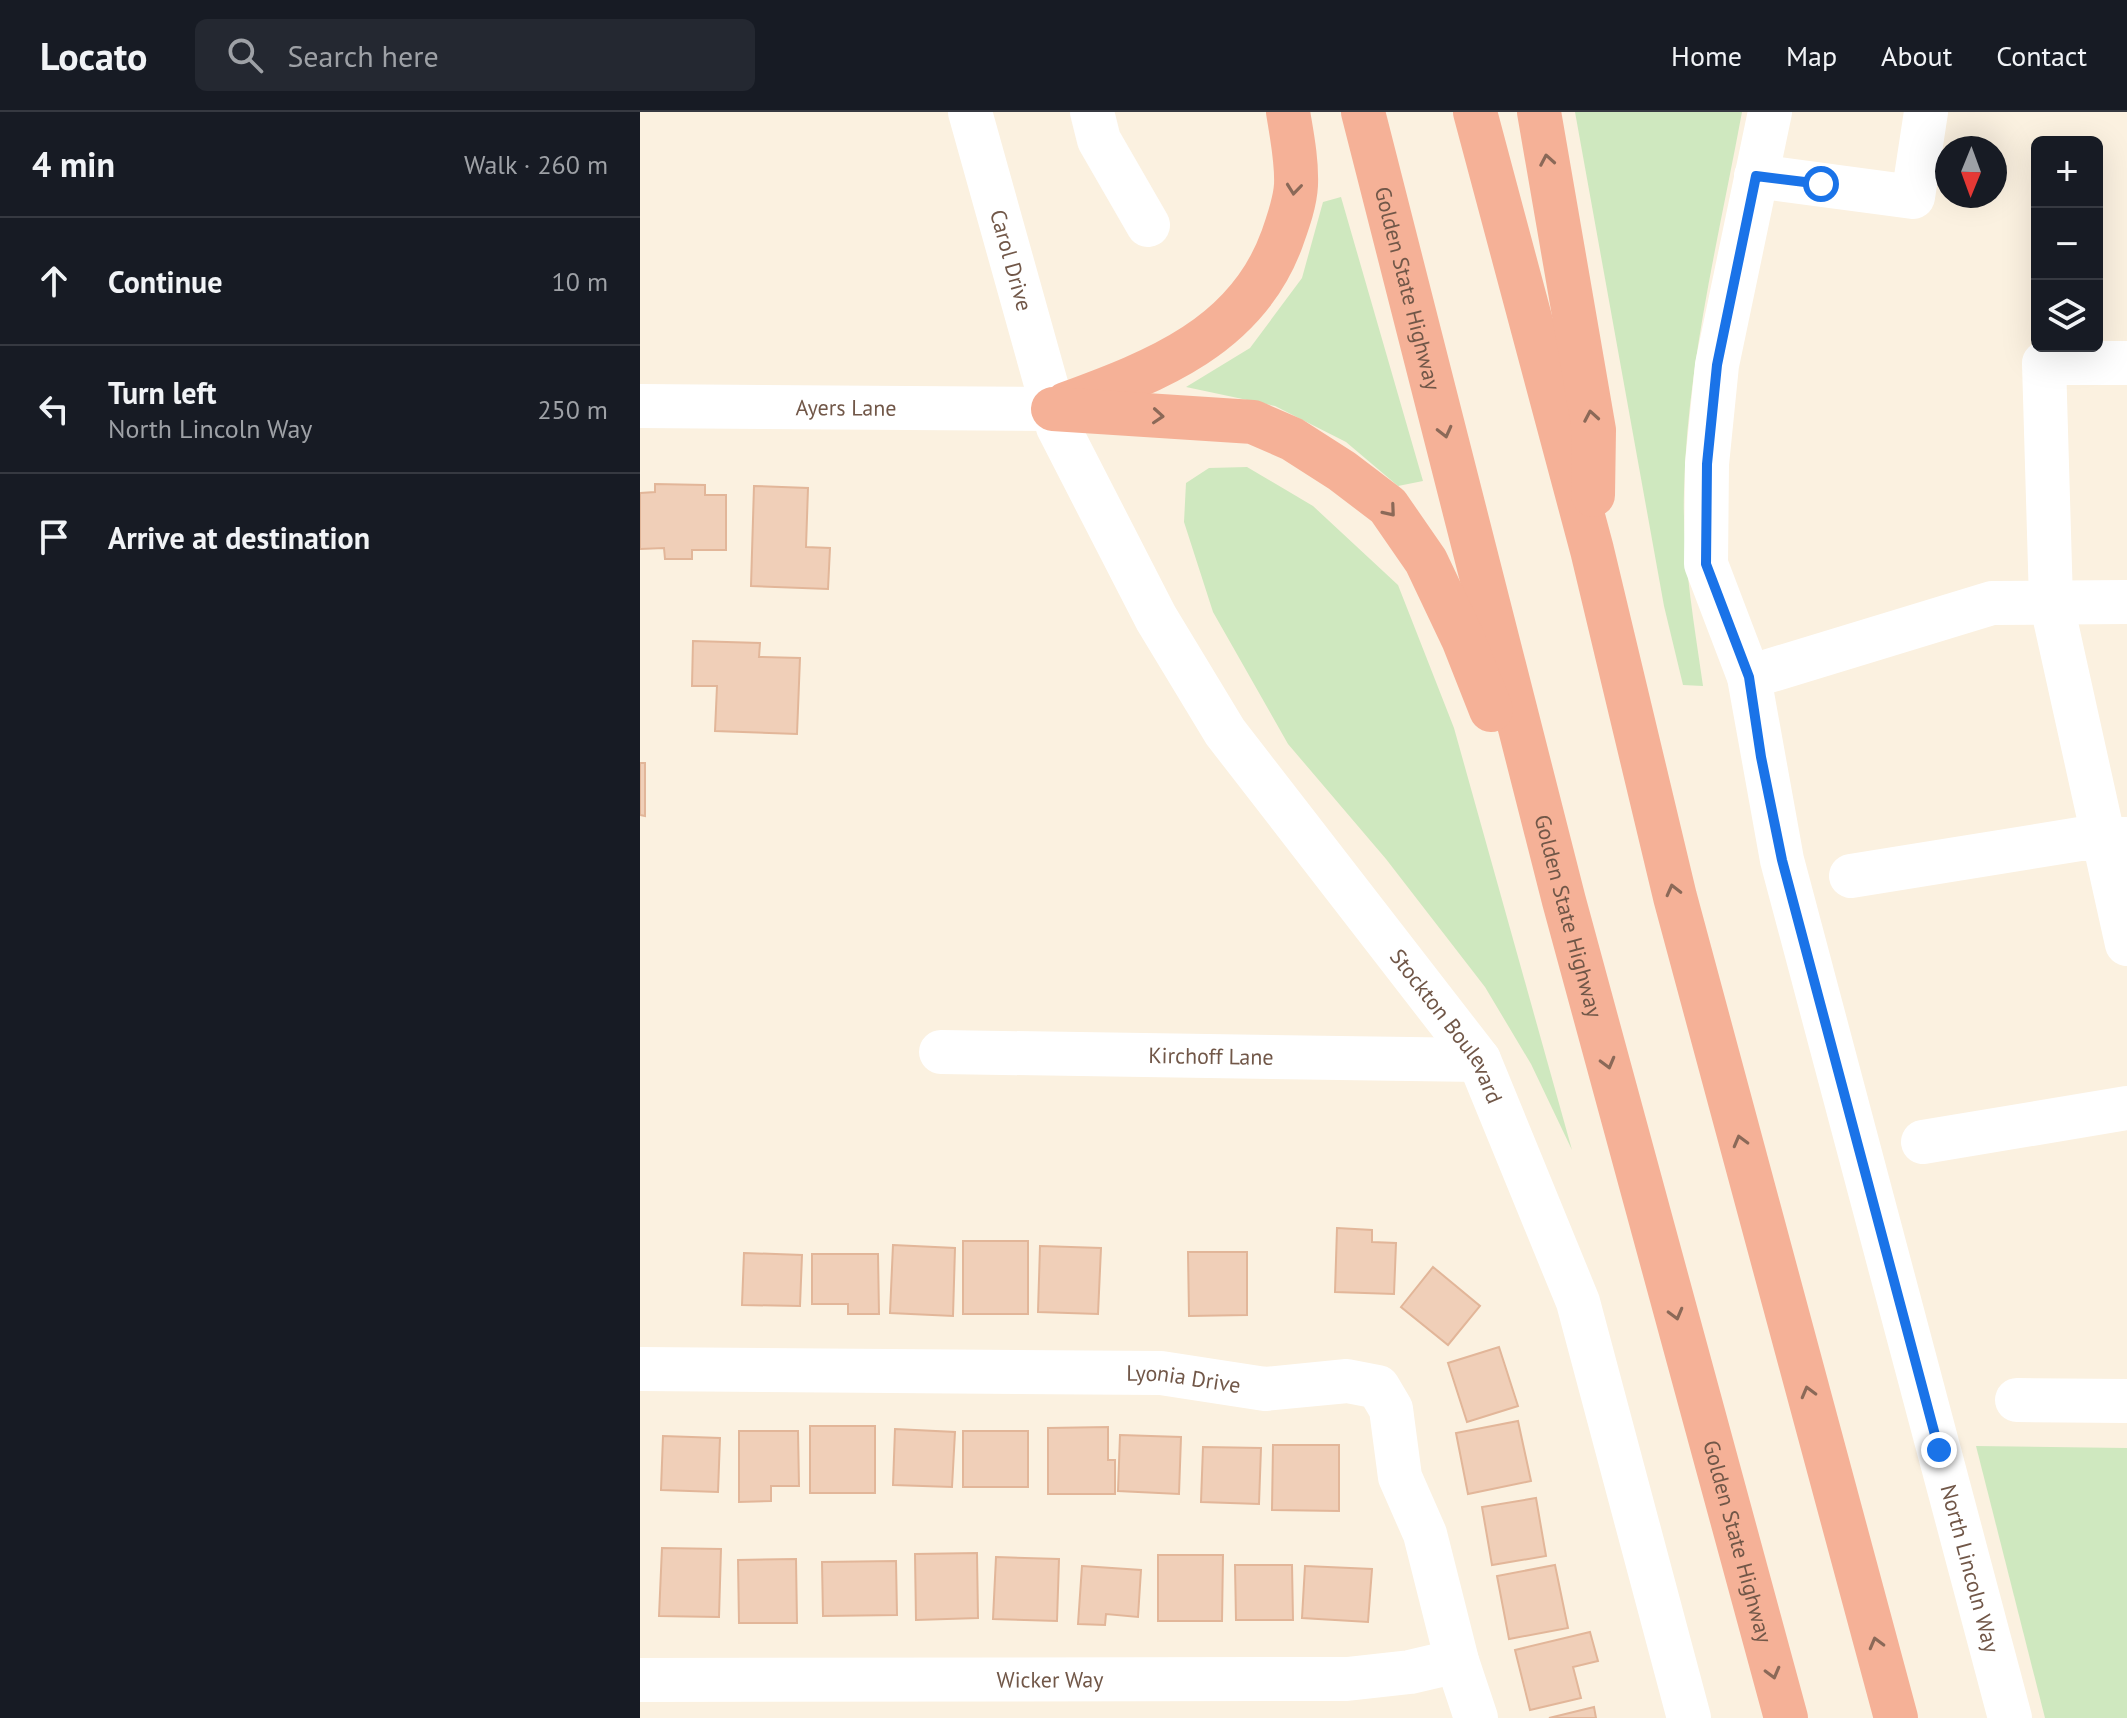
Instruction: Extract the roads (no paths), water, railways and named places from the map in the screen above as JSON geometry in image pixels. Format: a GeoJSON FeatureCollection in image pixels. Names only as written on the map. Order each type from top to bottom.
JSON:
{"type":"FeatureCollection","features":[{"type":"Feature","properties":{"kind":"highway"},"geometry":{"type":"LineString","coordinates":[[1053,409],[1177,359],[1208,340],[1260,287],[1276,256],[1296,187],[1288,112]]}},
{"type":"Feature","properties":{"kind":"highway","name":"Golden State Highway"},"geometry":{"type":"LineString","coordinates":[[1363,112],[1564,901],[1786,1718]]}},
{"type":"Feature","properties":{"kind":"highway"},"geometry":{"type":"LineString","coordinates":[[1475,112],[1592,550],[1675,897],[1896,1718]]}},
{"type":"Feature","properties":{"kind":"highway"},"geometry":{"type":"LineString","coordinates":[[1539,112],[1594,430],[1592,550]]}},
{"type":"Feature","properties":{"kind":"highway"},"geometry":{"type":"LineString","coordinates":[[1053,409],[1253,422],[1292,439],[1388,506],[1426,561],[1463,639],[1564,901]]}},
{"type":"Feature","properties":{"kind":"street","name":"Carol Drive"},"geometry":{"type":"LineString","coordinates":[[970,112],[1053,409]]}},
{"type":"Feature","properties":{"kind":"street"},"geometry":{"type":"LineString","coordinates":[[1092,112],[1099,140],[1148,225]]}},
{"type":"Feature","properties":{"kind":"street","name":"North Lincoln Way"},"geometry":{"type":"LineString","coordinates":[[1770,112],[1717,365],[1707,464],[1706,564],[1749,677],[1782,860],[2010,1718]]}},
{"type":"Feature","properties":{"kind":"street"},"geometry":{"type":"LineString","coordinates":[[1756,176],[1913,197],[1926,112]]}},
{"type":"Feature","properties":{"kind":"street"},"geometry":{"type":"LineString","coordinates":[[2127,363],[2044,363],[2051,601],[2115,838],[2127,944]]}},
{"type":"Feature","properties":{"kind":"street","name":"Ayers Lane"},"geometry":{"type":"LineString","coordinates":[[640,406],[1053,409]]}},
{"type":"Feature","properties":{"kind":"street","name":"Stockton Boulevard"},"geometry":{"type":"LineString","coordinates":[[1053,409],[1058,427],[1156,618],[1225,732],[1479,1060],[1578,1302],[1689,1718]]}},
{"type":"Feature","properties":{"kind":"street"},"geometry":{"type":"LineString","coordinates":[[1749,677],[1992,603],[2127,602]]}},
{"type":"Feature","properties":{"kind":"street"},"geometry":{"type":"LineString","coordinates":[[1851,876],[2115,838]]}},
{"type":"Feature","properties":{"kind":"street","name":"Kirchoff Lane"},"geometry":{"type":"LineString","coordinates":[[941,1052],[1479,1060]]}},
{"type":"Feature","properties":{"kind":"street"},"geometry":{"type":"LineString","coordinates":[[1923,1142],[2127,1108]]}},
{"type":"Feature","properties":{"kind":"street","name":"Lyonia Drive"},"geometry":{"type":"LineString","coordinates":[[640,1369],[1161,1373],[1265,1389],[1347,1381],[1378,1387],[1391,1409],[1400,1477],[1425,1534],[1457,1661],[1476,1718]]}},
{"type":"Feature","properties":{"kind":"street"},"geometry":{"type":"LineString","coordinates":[[2017,1400],[2127,1401]]}},
{"type":"Feature","properties":{"kind":"street","name":"Wicker Way"},"geometry":{"type":"LineString","coordinates":[[640,1680],[1347,1679],[1410,1672],[1457,1661]]}}]}
